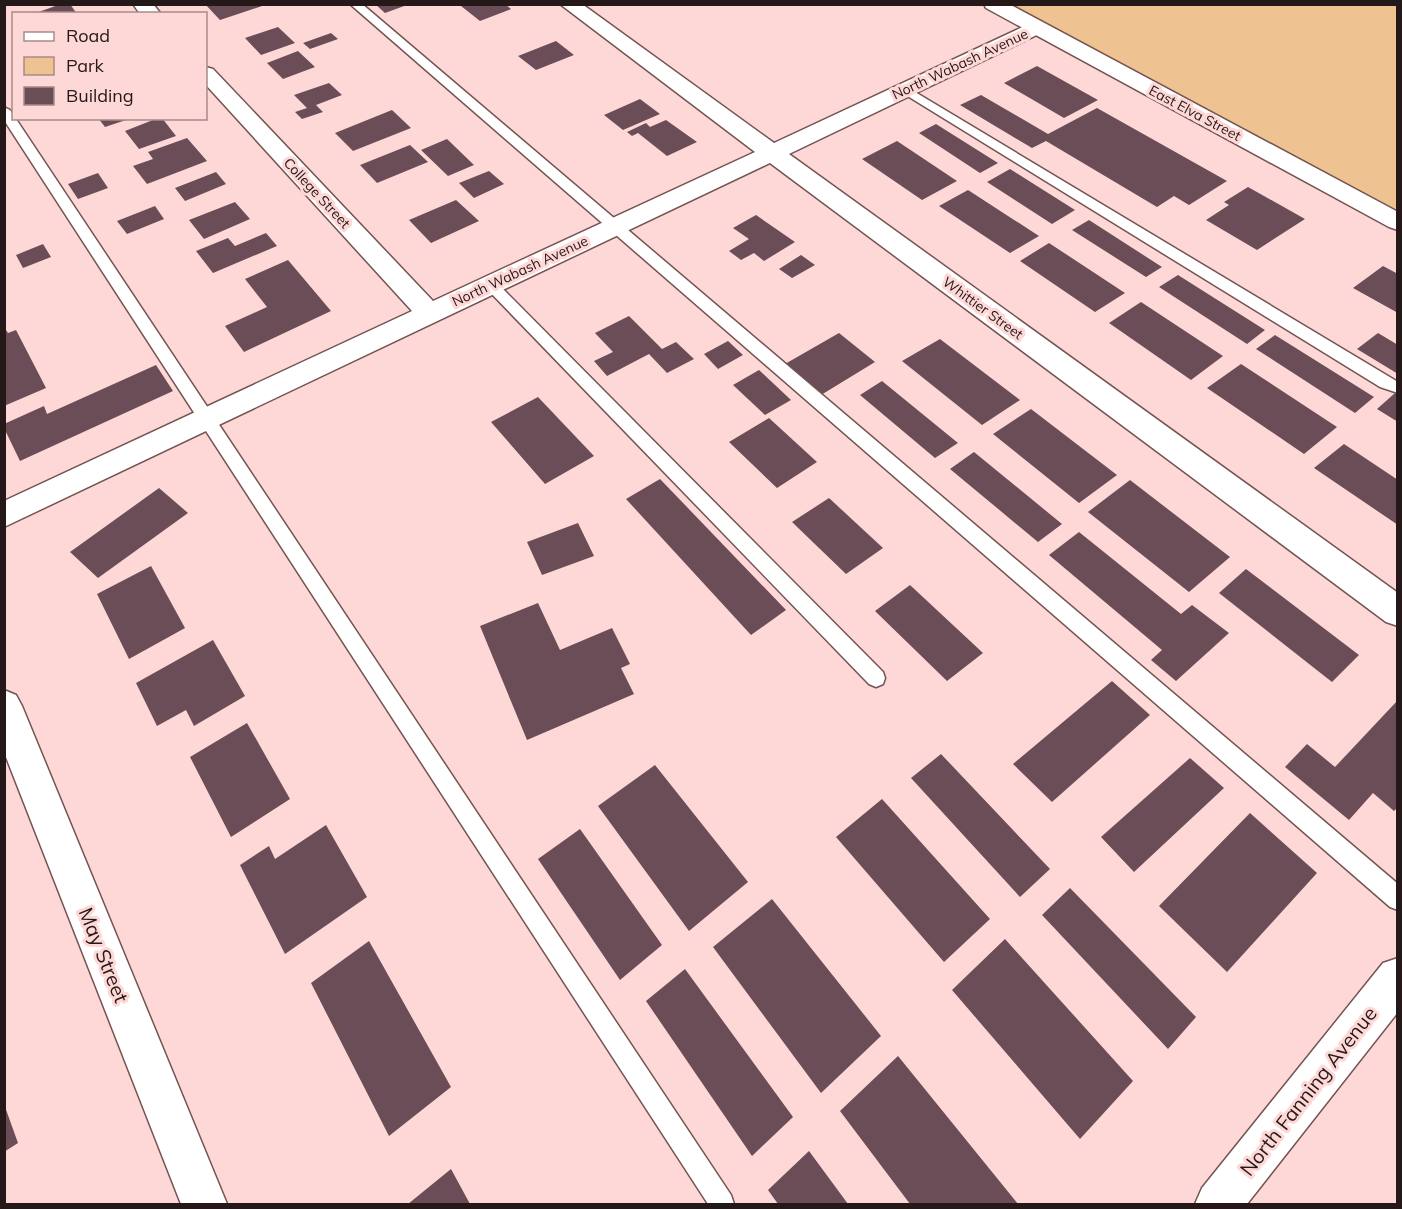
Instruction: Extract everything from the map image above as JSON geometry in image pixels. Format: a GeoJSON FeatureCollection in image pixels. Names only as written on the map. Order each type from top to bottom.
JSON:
{"type":"FeatureCollection","features":[{"type":"Feature","properties":{"kind":"street","name":"Whittier Street"},"geometry":{"type":"LineString","coordinates":[[569,4],[1398,612]]}},
{"type":"Feature","properties":{"kind":"street","name":"East Elva Street"},"geometry":{"type":"LineString","coordinates":[[993,4],[1398,222]]}},
{"type":"Feature","properties":{"kind":"street","name":"North Wabash Avenue"},"geometry":{"type":"LineString","coordinates":[[4,515],[1036,28]]}},
{"type":"Feature","properties":{"kind":"street","name":"College Street"},"geometry":{"type":"LineString","coordinates":[[207,74],[429,314]]}},
{"type":"Feature","properties":{"kind":"street","name":"May Street"},"geometry":{"type":"LineString","coordinates":[[4,706],[204,1204]]}},
{"type":"Feature","properties":{"kind":"street","name":"North Fanning Avenue"},"geometry":{"type":"LineString","coordinates":[[1218,1204],[1398,978]]}},
{"type":"Feature","properties":{"kind":"lane"},"geometry":{"type":"LineString","coordinates":[[355,4],[613,228],[1398,899]]}},
{"type":"Feature","properties":{"kind":"lane"},"geometry":{"type":"LineString","coordinates":[[905,90],[1374,377],[1398,388]]}},
{"type":"Feature","properties":{"kind":"lane"},"geometry":{"type":"LineString","coordinates":[[4,110],[722,1204]]}},
{"type":"Feature","properties":{"kind":"lane"},"geometry":{"type":"LineString","coordinates":[[490,285],[876,678]]}},
{"type":"Feature","properties":{"kind":"green space"},"geometry":{"type":"Polygon","coordinates":[[[994,5],[1397,5],[1397,221],[994,5]]]}},
{"type":"Feature","properties":{"kind":"building"},"geometry":{"type":"Polygon","coordinates":[[[61,4],[70,4],[76,12],[39,12],[61,4]]]}},
{"type":"Feature","properties":{"kind":"building"},"geometry":{"type":"Polygon","coordinates":[[[205,4],[265,4],[265,5],[220,20],[205,4]]]}},
{"type":"Feature","properties":{"kind":"building"},"geometry":{"type":"Polygon","coordinates":[[[375,4],[407,4],[407,5],[385,13],[375,4]]]}},
{"type":"Feature","properties":{"kind":"building"},"geometry":{"type":"Polygon","coordinates":[[[465,4],[505,4],[511,9],[480,21],[461,6],[465,4]]]}},
{"type":"Feature","properties":{"kind":"building"},"geometry":{"type":"Polygon","coordinates":[[[278,27],[295,43],[261,55],[245,38],[278,27]]]}},
{"type":"Feature","properties":{"kind":"building"},"geometry":{"type":"Polygon","coordinates":[[[331,33],[338,39],[310,49],[303,43],[331,33]]]}},
{"type":"Feature","properties":{"kind":"building"},"geometry":{"type":"Polygon","coordinates":[[[556,41],[574,55],[536,70],[518,56],[556,41]]]}},
{"type":"Feature","properties":{"kind":"building"},"geometry":{"type":"Polygon","coordinates":[[[298,51],[315,67],[283,79],[267,63],[298,51]]]}},
{"type":"Feature","properties":{"kind":"building"},"geometry":{"type":"Polygon","coordinates":[[[1037,66],[1098,100],[1064,118],[1004,83],[1037,66]]]}},
{"type":"Feature","properties":{"kind":"building"},"geometry":{"type":"Polygon","coordinates":[[[329,83],[342,95],[316,105],[323,112],[302,119],[295,112],[307,108],[294,95],[329,83]]]}},
{"type":"Feature","properties":{"kind":"building"},"geometry":{"type":"Polygon","coordinates":[[[981,95],[1048,134],[1097,108],[1227,181],[1189,205],[1174,196],[1157,207],[1046,141],[1032,148],[960,105],[981,95]]]}},
{"type":"Feature","properties":{"kind":"building"},"geometry":{"type":"Polygon","coordinates":[[[640,99],[660,114],[623,130],[604,115],[640,99]]]}},
{"type":"Feature","properties":{"kind":"building"},"geometry":{"type":"Polygon","coordinates":[[[392,110],[411,128],[353,151],[335,133],[392,110]]]}},
{"type":"Feature","properties":{"kind":"building"},"geometry":{"type":"Polygon","coordinates":[[[100,120],[126,120],[105,127],[100,120]]]}},
{"type":"Feature","properties":{"kind":"building"},"geometry":{"type":"Polygon","coordinates":[[[153,120],[164,120],[176,136],[139,149],[125,131],[153,120]]]}},
{"type":"Feature","properties":{"kind":"building"},"geometry":{"type":"Polygon","coordinates":[[[666,120],[697,142],[667,156],[638,133],[632,136],[627,132],[646,123],[650,127],[666,120]]]}},
{"type":"Feature","properties":{"kind":"building"},"geometry":{"type":"Polygon","coordinates":[[[936,124],[998,163],[980,173],[919,133],[936,124]]]}},
{"type":"Feature","properties":{"kind":"building"},"geometry":{"type":"Polygon","coordinates":[[[187,138],[207,161],[147,184],[133,166],[153,159],[148,152],[187,138]]]}},
{"type":"Feature","properties":{"kind":"building"},"geometry":{"type":"Polygon","coordinates":[[[447,139],[474,165],[448,176],[421,150],[447,139]]]}},
{"type":"Feature","properties":{"kind":"building"},"geometry":{"type":"Polygon","coordinates":[[[897,141],[957,181],[922,200],[862,159],[897,141]]]}},
{"type":"Feature","properties":{"kind":"building"},"geometry":{"type":"Polygon","coordinates":[[[410,145],[428,162],[377,183],[360,165],[410,145]]]}},
{"type":"Feature","properties":{"kind":"building"},"geometry":{"type":"Polygon","coordinates":[[[1010,169],[1075,210],[1052,224],[987,182],[1010,169]]]}},
{"type":"Feature","properties":{"kind":"building"},"geometry":{"type":"Polygon","coordinates":[[[489,171],[504,184],[474,198],[459,183],[489,171]]]}},
{"type":"Feature","properties":{"kind":"building"},"geometry":{"type":"Polygon","coordinates":[[[216,172],[226,184],[185,201],[175,188],[216,172]]]}},
{"type":"Feature","properties":{"kind":"building"},"geometry":{"type":"Polygon","coordinates":[[[98,173],[108,188],[78,199],[68,184],[98,173]]]}},
{"type":"Feature","properties":{"kind":"building"},"geometry":{"type":"Polygon","coordinates":[[[1248,187],[1305,219],[1257,250],[1206,220],[1229,205],[1224,202],[1248,187]]]}},
{"type":"Feature","properties":{"kind":"building"},"geometry":{"type":"Polygon","coordinates":[[[968,190],[1039,236],[1010,253],[939,206],[968,190]]]}},
{"type":"Feature","properties":{"kind":"building"},"geometry":{"type":"Polygon","coordinates":[[[456,200],[479,221],[431,243],[409,220],[456,200]]]}},
{"type":"Feature","properties":{"kind":"building"},"geometry":{"type":"Polygon","coordinates":[[[235,202],[250,219],[204,239],[189,220],[235,202]]]}},
{"type":"Feature","properties":{"kind":"building"},"geometry":{"type":"Polygon","coordinates":[[[155,206],[164,219],[127,234],[117,221],[155,206]]]}},
{"type":"Feature","properties":{"kind":"building"},"geometry":{"type":"Polygon","coordinates":[[[756,215],[795,242],[764,261],[754,253],[741,260],[729,251],[749,239],[733,228],[756,215]]]}},
{"type":"Feature","properties":{"kind":"building"},"geometry":{"type":"Polygon","coordinates":[[[1089,220],[1162,267],[1146,277],[1072,230],[1089,220]]]}},
{"type":"Feature","properties":{"kind":"building"},"geometry":{"type":"Polygon","coordinates":[[[266,233],[277,246],[213,273],[196,251],[228,238],[235,246],[266,233]]]}},
{"type":"Feature","properties":{"kind":"building"},"geometry":{"type":"Polygon","coordinates":[[[1049,243],[1125,293],[1095,312],[1020,261],[1049,243]]]}},
{"type":"Feature","properties":{"kind":"building"},"geometry":{"type":"Polygon","coordinates":[[[43,244],[51,257],[23,268],[16,255],[43,244]]]}},
{"type":"Feature","properties":{"kind":"building"},"geometry":{"type":"Polygon","coordinates":[[[801,255],[815,265],[792,278],[779,269],[801,255]]]}},
{"type":"Feature","properties":{"kind":"building"},"geometry":{"type":"Polygon","coordinates":[[[288,260],[331,311],[244,352],[225,326],[267,307],[245,279],[288,260]]]}},
{"type":"Feature","properties":{"kind":"building"},"geometry":{"type":"Polygon","coordinates":[[[1383,266],[1398,274],[1398,313],[1353,288],[1383,266]]]}},
{"type":"Feature","properties":{"kind":"building"},"geometry":{"type":"Polygon","coordinates":[[[1178,275],[1265,330],[1247,344],[1159,287],[1178,275]]]}},
{"type":"Feature","properties":{"kind":"building"},"geometry":{"type":"Polygon","coordinates":[[[1141,302],[1223,356],[1191,380],[1109,323],[1141,302]]]}},
{"type":"Feature","properties":{"kind":"building"},"geometry":{"type":"Polygon","coordinates":[[[629,316],[662,349],[676,342],[694,359],[667,373],[649,354],[607,376],[594,361],[613,352],[595,333],[629,316]]]}},
{"type":"Feature","properties":{"kind":"building"},"geometry":{"type":"Polygon","coordinates":[[[4,327],[8,333],[16,330],[46,388],[4,406],[4,327]]]}},
{"type":"Feature","properties":{"kind":"building"},"geometry":{"type":"Polygon","coordinates":[[[839,333],[875,362],[821,395],[785,364],[839,333]]]}},
{"type":"Feature","properties":{"kind":"building"},"geometry":{"type":"Polygon","coordinates":[[[1378,333],[1398,345],[1398,374],[1357,349],[1378,333]]]}},
{"type":"Feature","properties":{"kind":"building"},"geometry":{"type":"Polygon","coordinates":[[[1275,335],[1374,397],[1355,413],[1256,349],[1275,335]]]}},
{"type":"Feature","properties":{"kind":"building"},"geometry":{"type":"Polygon","coordinates":[[[940,339],[1020,400],[982,425],[902,361],[940,339]]]}},
{"type":"Feature","properties":{"kind":"building"},"geometry":{"type":"Polygon","coordinates":[[[728,341],[743,355],[718,369],[704,354],[728,341]]]}},
{"type":"Feature","properties":{"kind":"building"},"geometry":{"type":"Polygon","coordinates":[[[1241,364],[1337,427],[1304,454],[1207,388],[1241,364]]]}},
{"type":"Feature","properties":{"kind":"building"},"geometry":{"type":"Polygon","coordinates":[[[156,365],[173,391],[20,461],[4,424],[44,406],[47,414],[156,365]]]}},
{"type":"Feature","properties":{"kind":"building"},"geometry":{"type":"Polygon","coordinates":[[[759,370],[791,400],[765,415],[733,385],[759,370]]]}},
{"type":"Feature","properties":{"kind":"building"},"geometry":{"type":"Polygon","coordinates":[[[882,381],[958,443],[935,458],[860,395],[882,381]]]}},
{"type":"Feature","properties":{"kind":"building"},"geometry":{"type":"Polygon","coordinates":[[[1395,393],[1398,394],[1398,422],[1377,409],[1395,393]]]}},
{"type":"Feature","properties":{"kind":"building"},"geometry":{"type":"Polygon","coordinates":[[[538,397],[594,456],[545,484],[491,422],[538,397]]]}},
{"type":"Feature","properties":{"kind":"building"},"geometry":{"type":"Polygon","coordinates":[[[1031,409],[1117,475],[1079,503],[993,434],[1031,409]]]}},
{"type":"Feature","properties":{"kind":"building"},"geometry":{"type":"Polygon","coordinates":[[[769,418],[817,462],[777,488],[729,442],[769,418]]]}},
{"type":"Feature","properties":{"kind":"building"},"geometry":{"type":"Polygon","coordinates":[[[1344,444],[1398,480],[1398,525],[1314,468],[1344,444]]]}},
{"type":"Feature","properties":{"kind":"building"},"geometry":{"type":"Polygon","coordinates":[[[974,452],[1062,524],[1038,542],[950,469],[974,452]]]}},
{"type":"Feature","properties":{"kind":"building"},"geometry":{"type":"Polygon","coordinates":[[[660,479],[786,610],[751,635],[626,499],[660,479]]]}},
{"type":"Feature","properties":{"kind":"building"},"geometry":{"type":"Polygon","coordinates":[[[1130,480],[1230,557],[1189,592],[1088,512],[1130,480]]]}},
{"type":"Feature","properties":{"kind":"building"},"geometry":{"type":"Polygon","coordinates":[[[159,488],[188,513],[98,578],[70,552],[159,488]]]}},
{"type":"Feature","properties":{"kind":"building"},"geometry":{"type":"Polygon","coordinates":[[[829,498],[883,548],[846,574],[792,522],[829,498]]]}},
{"type":"Feature","properties":{"kind":"building"},"geometry":{"type":"Polygon","coordinates":[[[578,523],[594,556],[542,575],[527,542],[578,523]]]}},
{"type":"Feature","properties":{"kind":"building"},"geometry":{"type":"Polygon","coordinates":[[[1079,532],[1181,614],[1192,605],[1229,633],[1176,681],[1151,660],[1162,650],[1049,555],[1079,532]]]}},
{"type":"Feature","properties":{"kind":"building"},"geometry":{"type":"Polygon","coordinates":[[[151,566],[185,628],[129,659],[97,594],[151,566]]]}},
{"type":"Feature","properties":{"kind":"building"},"geometry":{"type":"Polygon","coordinates":[[[1246,569],[1359,655],[1332,682],[1219,593],[1246,569]]]}},
{"type":"Feature","properties":{"kind":"building"},"geometry":{"type":"Polygon","coordinates":[[[910,585],[983,653],[947,681],[875,611],[910,585]]]}},
{"type":"Feature","properties":{"kind":"building"},"geometry":{"type":"Polygon","coordinates":[[[538,603],[560,650],[612,628],[630,664],[621,668],[634,694],[527,740],[480,626],[538,603]]]}},
{"type":"Feature","properties":{"kind":"building"},"geometry":{"type":"Polygon","coordinates":[[[213,640],[245,696],[194,726],[186,710],[157,726],[136,683],[213,640]]]}},
{"type":"Feature","properties":{"kind":"building"},"geometry":{"type":"Polygon","coordinates":[[[1112,681],[1150,715],[1052,802],[1013,764],[1112,681]]]}},
{"type":"Feature","properties":{"kind":"building"},"geometry":{"type":"Polygon","coordinates":[[[1398,700],[1398,807],[1394,811],[1373,793],[1349,820],[1285,767],[1307,744],[1335,767],[1398,700]]]}},
{"type":"Feature","properties":{"kind":"building"},"geometry":{"type":"Polygon","coordinates":[[[247,723],[290,799],[231,837],[190,757],[247,723]]]}},
{"type":"Feature","properties":{"kind":"building"},"geometry":{"type":"Polygon","coordinates":[[[941,754],[1050,869],[1020,897],[911,778],[941,754]]]}},
{"type":"Feature","properties":{"kind":"building"},"geometry":{"type":"Polygon","coordinates":[[[1190,758],[1224,788],[1134,872],[1101,837],[1190,758]]]}},
{"type":"Feature","properties":{"kind":"building"},"geometry":{"type":"Polygon","coordinates":[[[655,765],[748,882],[689,931],[598,806],[655,765]]]}},
{"type":"Feature","properties":{"kind":"building"},"geometry":{"type":"Polygon","coordinates":[[[882,799],[990,919],[944,962],[836,837],[882,799]]]}},
{"type":"Feature","properties":{"kind":"building"},"geometry":{"type":"Polygon","coordinates":[[[1250,813],[1317,873],[1227,972],[1159,906],[1250,813]]]}},
{"type":"Feature","properties":{"kind":"building"},"geometry":{"type":"Polygon","coordinates":[[[326,825],[367,897],[285,954],[240,865],[269,846],[275,859],[326,825]]]}},
{"type":"Feature","properties":{"kind":"building"},"geometry":{"type":"Polygon","coordinates":[[[580,829],[662,945],[620,980],[538,859],[580,829]]]}},
{"type":"Feature","properties":{"kind":"building"},"geometry":{"type":"Polygon","coordinates":[[[1070,888],[1196,1017],[1168,1049],[1042,915],[1070,888]]]}},
{"type":"Feature","properties":{"kind":"building"},"geometry":{"type":"Polygon","coordinates":[[[772,899],[881,1036],[821,1093],[713,947],[772,899]]]}},
{"type":"Feature","properties":{"kind":"building"},"geometry":{"type":"Polygon","coordinates":[[[1005,939],[1133,1081],[1080,1139],[952,990],[1005,939]]]}},
{"type":"Feature","properties":{"kind":"building"},"geometry":{"type":"Polygon","coordinates":[[[369,941],[451,1087],[389,1136],[311,983],[369,941]]]}},
{"type":"Feature","properties":{"kind":"building"},"geometry":{"type":"Polygon","coordinates":[[[685,969],[793,1117],[752,1156],[646,1001],[685,969]]]}},
{"type":"Feature","properties":{"kind":"building"},"geometry":{"type":"Polygon","coordinates":[[[898,1056],[1018,1204],[910,1204],[840,1111],[898,1056]]]}},
{"type":"Feature","properties":{"kind":"building"},"geometry":{"type":"Polygon","coordinates":[[[4,1104],[18,1143],[4,1152],[4,1104]]]}},
{"type":"Feature","properties":{"kind":"building"},"geometry":{"type":"Polygon","coordinates":[[[809,1151],[848,1204],[778,1204],[768,1190],[809,1151]]]}},
{"type":"Feature","properties":{"kind":"building"},"geometry":{"type":"Polygon","coordinates":[[[451,1169],[470,1204],[408,1204],[451,1169]]]}}]}
